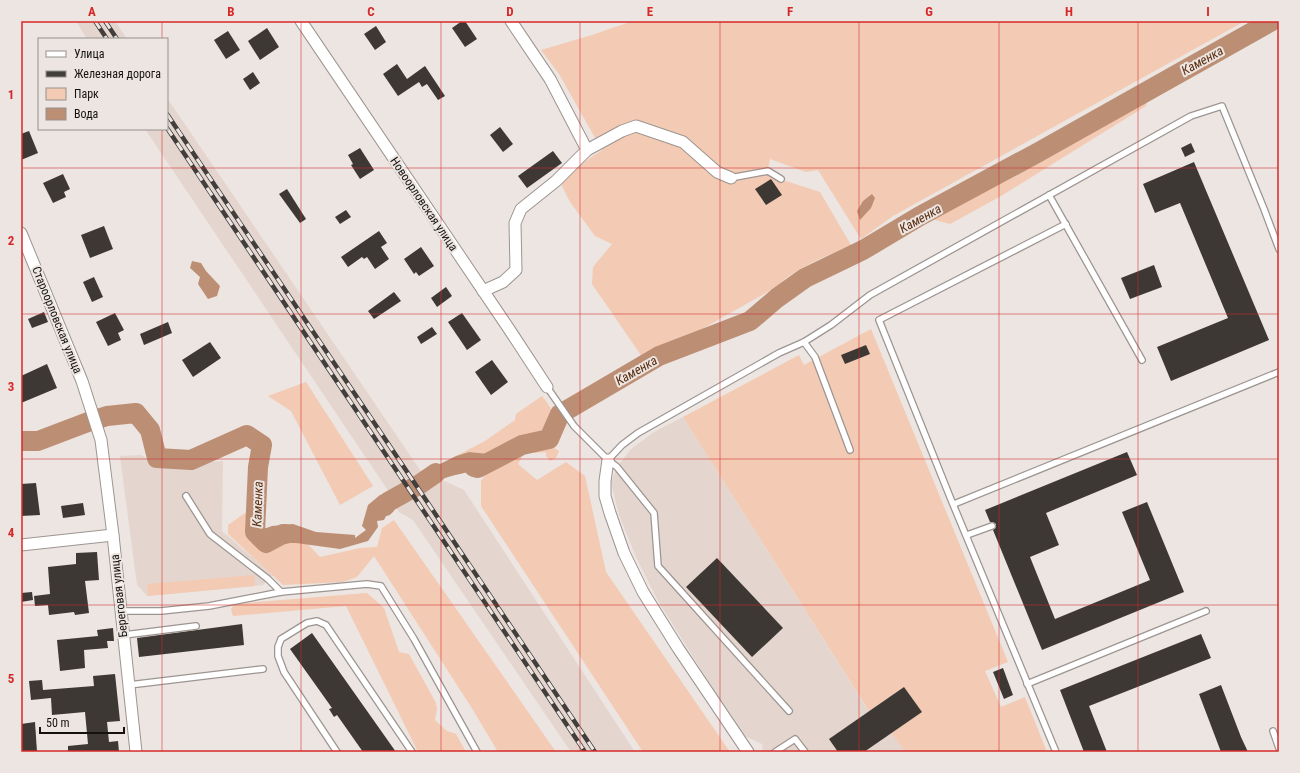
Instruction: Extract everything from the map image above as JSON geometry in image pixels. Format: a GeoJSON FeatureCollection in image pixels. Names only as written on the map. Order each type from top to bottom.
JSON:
{"type":"FeatureCollection","features":[{"type":"Feature","properties":{"kind":"street","name":"Новоорловская улица"},"geometry":{"type":"LineString","coordinates":[[301,21],[547,387]]}},
{"type":"Feature","properties":{"kind":"street"},"geometry":{"type":"LineString","coordinates":[[483,291],[503,282],[516,270],[515,223],[521,209],[556,181],[587,150],[550,79],[511,21]]}},
{"type":"Feature","properties":{"kind":"street"},"geometry":{"type":"LineString","coordinates":[[636,126],[683,142]]}},
{"type":"Feature","properties":{"kind":"street","name":"Староорловская улица"},"geometry":{"type":"LineString","coordinates":[[21,233],[82,381],[101,440]]}},
{"type":"Feature","properties":{"kind":"street","name":"Береговая улица"},"geometry":{"type":"LineString","coordinates":[[101,440],[113,535],[136,752]]}},
{"type":"Feature","properties":{"kind":"street"},"geometry":{"type":"LineString","coordinates":[[608,460],[605,481],[605,496],[624,553],[643,592],[682,654],[748,752]]}},
{"type":"Feature","properties":{"kind":"street"},"geometry":{"type":"LineString","coordinates":[[21,545],[113,535]]}},
{"type":"Feature","properties":{"kind":"lane"},"geometry":{"type":"LineString","coordinates":[[608,460],[622,445],[638,433],[779,353],[804,342],[831,325],[870,294],[1191,116],[1222,106],[1279,249]]}},
{"type":"Feature","properties":{"kind":"lane"},"geometry":{"type":"LineString","coordinates":[[587,150],[636,126]]}},
{"type":"Feature","properties":{"kind":"lane"},"geometry":{"type":"LineString","coordinates":[[683,142],[717,172],[731,178],[768,171],[781,179]]}},
{"type":"Feature","properties":{"kind":"lane"},"geometry":{"type":"LineString","coordinates":[[1049,195],[1142,360]]}},
{"type":"Feature","properties":{"kind":"lane"},"geometry":{"type":"LineString","coordinates":[[1056,752],[878,320],[1066,224]]}},
{"type":"Feature","properties":{"kind":"lane"},"geometry":{"type":"LineString","coordinates":[[804,342],[815,357],[850,450]]}},
{"type":"Feature","properties":{"kind":"lane"},"geometry":{"type":"LineString","coordinates":[[954,504],[1279,372]]}},
{"type":"Feature","properties":{"kind":"lane"},"geometry":{"type":"LineString","coordinates":[[547,387],[574,426],[608,460],[618,467],[654,513],[658,566],[789,711]]}},
{"type":"Feature","properties":{"kind":"lane"},"geometry":{"type":"LineString","coordinates":[[186,496],[210,534],[281,592]]}},
{"type":"Feature","properties":{"kind":"lane"},"geometry":{"type":"LineString","coordinates":[[967,535],[992,526]]}},
{"type":"Feature","properties":{"kind":"lane"},"geometry":{"type":"LineString","coordinates":[[121,611],[161,611],[209,606],[281,592],[367,584],[381,586],[414,639],[477,752]]}},
{"type":"Feature","properties":{"kind":"lane"},"geometry":{"type":"LineString","coordinates":[[1027,684],[1206,611]]}},
{"type":"Feature","properties":{"kind":"lane"},"geometry":{"type":"LineString","coordinates":[[337,752],[284,672],[278,656],[278,647],[281,639],[307,623],[318,621],[326,625],[412,752]]}},
{"type":"Feature","properties":{"kind":"lane"},"geometry":{"type":"LineString","coordinates":[[124,635],[196,626]]}},
{"type":"Feature","properties":{"kind":"lane"},"geometry":{"type":"LineString","coordinates":[[128,685],[263,668]]}},
{"type":"Feature","properties":{"kind":"lane"},"geometry":{"type":"LineString","coordinates":[[1273,731],[1279,748]]}},
{"type":"Feature","properties":{"kind":"lane"},"geometry":{"type":"LineString","coordinates":[[775,752],[795,739],[805,752]]}},
{"type":"Feature","properties":{"kind":"shaded area"},"geometry":{"type":"Polygon","coordinates":[[[76,21],[115,21],[126,38],[86,38],[76,21]]]}},
{"type":"Feature","properties":{"kind":"shaded area"},"geometry":{"type":"Polygon","coordinates":[[[168,99],[420,470],[464,490],[635,752],[571,752],[413,520],[399,512],[387,489],[146,130],[168,130],[168,99]]]}},
{"type":"Feature","properties":{"kind":"shaded area"},"geometry":{"type":"Polygon","coordinates":[[[683,417],[868,710],[904,687],[922,712],[891,733],[906,752],[763,752],[762,744],[742,735],[658,601],[636,557],[619,515],[611,483],[617,467],[631,449],[654,432],[683,417]]]}},
{"type":"Feature","properties":{"kind":"shaded area"},"geometry":{"type":"Polygon","coordinates":[[[141,455],[158,465],[223,461],[222,531],[273,575],[263,585],[147,596],[137,585],[120,456],[141,455]]]}},
{"type":"Feature","properties":{"kind":"green space"},"geometry":{"type":"Polygon","coordinates":[[[633,21],[1245,21],[893,216],[861,239],[818,170],[806,172],[770,159],[767,175],[820,192],[851,245],[802,268],[778,286],[645,361],[592,284],[593,267],[612,244],[595,236],[570,202],[561,184],[578,166],[602,150],[559,74],[541,50],[633,21]]]}},
{"type":"Feature","properties":{"kind":"green space"},"geometry":{"type":"Polygon","coordinates":[[[1151,88],[1146,106],[1001,196],[950,224],[920,216],[1037,153],[1151,88]]]}},
{"type":"Feature","properties":{"kind":"green space"},"geometry":{"type":"Polygon","coordinates":[[[871,329],[1008,662],[985,671],[1001,707],[1025,697],[1047,752],[906,752],[891,733],[921,712],[904,687],[869,711],[683,417],[799,355],[804,365],[871,329]]]}},
{"type":"Feature","properties":{"kind":"green space"},"geometry":{"type":"Polygon","coordinates":[[[306,382],[373,486],[340,505],[291,411],[268,396],[306,382]]]}},
{"type":"Feature","properties":{"kind":"green space"},"geometry":{"type":"Polygon","coordinates":[[[542,396],[553,414],[552,427],[561,436],[558,444],[554,448],[559,451],[556,458],[550,461],[546,456],[546,452],[535,453],[526,450],[518,464],[537,480],[566,462],[585,476],[606,572],[730,752],[643,752],[481,506],[481,481],[490,469],[499,462],[499,455],[469,452],[456,456],[485,441],[515,420],[516,414],[542,396]]]}},
{"type":"Feature","properties":{"kind":"green space"},"geometry":{"type":"Polygon","coordinates":[[[245,513],[272,533],[302,538],[320,557],[360,548],[377,547],[382,528],[394,520],[556,752],[498,752],[473,710],[374,556],[357,577],[343,582],[283,585],[228,534],[228,525],[245,513]]]}},
{"type":"Feature","properties":{"kind":"green space"},"geometry":{"type":"Polygon","coordinates":[[[254,575],[255,586],[148,596],[147,584],[254,575]]]}},
{"type":"Feature","properties":{"kind":"green space"},"geometry":{"type":"Polygon","coordinates":[[[367,593],[384,608],[399,652],[409,654],[436,703],[437,709],[435,720],[447,731],[456,734],[466,752],[418,752],[346,606],[233,616],[231,609],[234,604],[367,593]]]}},
{"type":"Feature","properties":{"kind":"water"},"geometry":{"type":"Polygon","coordinates":[[[872,194],[875,198],[871,208],[860,220],[857,211],[863,201],[872,194]]]}},
{"type":"Feature","properties":{"kind":"water"},"geometry":{"type":"Polygon","coordinates":[[[192,261],[201,263],[206,271],[220,286],[217,296],[208,299],[198,284],[200,277],[190,268],[192,261]]]}},
{"type":"Feature","properties":{"kind":"water"},"geometry":{"type":"Polygon","coordinates":[[[469,452],[499,455],[493,466],[448,477],[416,490],[411,486],[422,478],[424,472],[456,456],[469,452]]]}},
{"type":"Feature","properties":{"kind":"water"},"geometry":{"type":"Polygon","coordinates":[[[404,487],[408,495],[404,502],[394,505],[389,510],[384,520],[377,521],[378,527],[368,541],[340,549],[296,543],[266,543],[255,532],[272,526],[293,524],[316,532],[355,535],[355,538],[366,530],[362,526],[368,505],[380,495],[392,494],[399,488],[404,487]]]}},
{"type":"Feature","properties":{"kind":"building"},"geometry":{"type":"Polygon","coordinates":[[[462,21],[465,21],[477,39],[465,47],[452,28],[462,21]]]}},
{"type":"Feature","properties":{"kind":"building"},"geometry":{"type":"Polygon","coordinates":[[[376,26],[386,42],[375,50],[364,34],[376,26]]]}},
{"type":"Feature","properties":{"kind":"building"},"geometry":{"type":"Polygon","coordinates":[[[267,28],[279,47],[260,60],[248,41],[267,28]]]}},
{"type":"Feature","properties":{"kind":"building"},"geometry":{"type":"Polygon","coordinates":[[[228,31],[240,50],[226,59],[214,40],[228,31]]]}},
{"type":"Feature","properties":{"kind":"building"},"geometry":{"type":"Polygon","coordinates":[[[397,64],[407,79],[425,66],[445,96],[438,100],[427,84],[422,87],[419,82],[398,96],[383,74],[397,64]]]}},
{"type":"Feature","properties":{"kind":"building"},"geometry":{"type":"Polygon","coordinates":[[[253,72],[260,83],[250,90],[243,79],[253,72]]]}},
{"type":"Feature","properties":{"kind":"building"},"geometry":{"type":"Polygon","coordinates":[[[500,127],[513,144],[503,152],[490,135],[500,127]]]}},
{"type":"Feature","properties":{"kind":"building"},"geometry":{"type":"Polygon","coordinates":[[[29,131],[38,153],[21,160],[21,134],[29,131]]]}},
{"type":"Feature","properties":{"kind":"building"},"geometry":{"type":"Polygon","coordinates":[[[1191,143],[1195,152],[1185,157],[1181,148],[1191,143]]]}},
{"type":"Feature","properties":{"kind":"building"},"geometry":{"type":"Polygon","coordinates":[[[360,148],[374,170],[360,179],[351,165],[353,164],[348,155],[360,148]]]}},
{"type":"Feature","properties":{"kind":"building"},"geometry":{"type":"Polygon","coordinates":[[[553,151],[562,163],[527,188],[518,176],[553,151]]]}},
{"type":"Feature","properties":{"kind":"building"},"geometry":{"type":"Polygon","coordinates":[[[1194,162],[1269,340],[1171,381],[1157,347],[1228,318],[1180,203],[1155,213],[1143,184],[1194,162]]]}},
{"type":"Feature","properties":{"kind":"building"},"geometry":{"type":"Polygon","coordinates":[[[63,174],[70,189],[64,192],[66,197],[53,203],[43,183],[63,174]]]}},
{"type":"Feature","properties":{"kind":"building"},"geometry":{"type":"Polygon","coordinates":[[[771,179],[782,195],[766,205],[755,189],[771,179]]]}},
{"type":"Feature","properties":{"kind":"building"},"geometry":{"type":"Polygon","coordinates":[[[287,189],[306,219],[300,223],[279,194],[287,189]]]}},
{"type":"Feature","properties":{"kind":"building"},"geometry":{"type":"Polygon","coordinates":[[[346,210],[351,217],[340,224],[335,217],[346,210]]]}},
{"type":"Feature","properties":{"kind":"building"},"geometry":{"type":"Polygon","coordinates":[[[104,226],[113,249],[90,258],[81,235],[104,226]]]}},
{"type":"Feature","properties":{"kind":"building"},"geometry":{"type":"Polygon","coordinates":[[[379,231],[387,243],[381,247],[389,259],[375,269],[367,257],[364,259],[362,257],[348,267],[341,257],[379,231]]]}},
{"type":"Feature","properties":{"kind":"building"},"geometry":{"type":"Polygon","coordinates":[[[421,247],[434,266],[419,276],[416,272],[414,274],[404,259],[421,247]]]}},
{"type":"Feature","properties":{"kind":"building"},"geometry":{"type":"Polygon","coordinates":[[[1154,265],[1162,287],[1130,299],[1121,278],[1154,265]]]}},
{"type":"Feature","properties":{"kind":"building"},"geometry":{"type":"Polygon","coordinates":[[[94,277],[103,297],[92,302],[83,282],[94,277]]]}},
{"type":"Feature","properties":{"kind":"building"},"geometry":{"type":"Polygon","coordinates":[[[446,287],[452,296],[437,307],[431,298],[446,287]]]}},
{"type":"Feature","properties":{"kind":"building"},"geometry":{"type":"Polygon","coordinates":[[[394,292],[401,301],[374,319],[368,311],[394,292]]]}},
{"type":"Feature","properties":{"kind":"building"},"geometry":{"type":"Polygon","coordinates":[[[44,312],[48,322],[32,328],[28,319],[44,312]]]}},
{"type":"Feature","properties":{"kind":"building"},"geometry":{"type":"Polygon","coordinates":[[[115,313],[124,330],[118,333],[121,340],[108,346],[96,322],[115,313]]]}},
{"type":"Feature","properties":{"kind":"building"},"geometry":{"type":"Polygon","coordinates":[[[462,313],[481,340],[467,350],[448,322],[462,313]]]}},
{"type":"Feature","properties":{"kind":"building"},"geometry":{"type":"Polygon","coordinates":[[[168,322],[172,333],[144,345],[140,334],[168,322]]]}},
{"type":"Feature","properties":{"kind":"building"},"geometry":{"type":"Polygon","coordinates":[[[432,327],[437,334],[421,344],[417,337],[432,327]]]}},
{"type":"Feature","properties":{"kind":"building"},"geometry":{"type":"Polygon","coordinates":[[[210,342],[221,358],[193,377],[182,360],[210,342]]]}},
{"type":"Feature","properties":{"kind":"building"},"geometry":{"type":"Polygon","coordinates":[[[866,345],[870,354],[845,364],[841,355],[866,345]]]}},
{"type":"Feature","properties":{"kind":"building"},"geometry":{"type":"Polygon","coordinates":[[[492,360],[508,382],[491,395],[475,372],[492,360]]]}},
{"type":"Feature","properties":{"kind":"building"},"geometry":{"type":"Polygon","coordinates":[[[47,364],[57,388],[21,403],[21,376],[47,364]]]}},
{"type":"Feature","properties":{"kind":"building"},"geometry":{"type":"Polygon","coordinates":[[[1127,452],[1137,475],[1046,513],[1059,545],[1030,557],[1055,619],[1150,580],[1122,512],[1147,502],[1184,592],[1042,650],[993,530],[996,527],[996,524],[990,522],[985,510],[1127,452]]]}},
{"type":"Feature","properties":{"kind":"building"},"geometry":{"type":"Polygon","coordinates":[[[36,483],[40,515],[21,516],[21,484],[36,483]]]}},
{"type":"Feature","properties":{"kind":"building"},"geometry":{"type":"Polygon","coordinates":[[[83,503],[85,515],[63,518],[61,506],[83,503]]]}},
{"type":"Feature","properties":{"kind":"building"},"geometry":{"type":"Polygon","coordinates":[[[97,552],[99,580],[85,581],[89,613],[75,615],[74,612],[49,615],[48,605],[35,606],[34,596],[50,594],[48,567],[76,564],[76,553],[97,552]]]}},
{"type":"Feature","properties":{"kind":"building"},"geometry":{"type":"Polygon","coordinates":[[[717,558],[783,628],[752,657],[686,587],[717,558]]]}},
{"type":"Feature","properties":{"kind":"building"},"geometry":{"type":"Polygon","coordinates":[[[32,592],[33,600],[21,602],[21,593],[32,592]]]}},
{"type":"Feature","properties":{"kind":"building"},"geometry":{"type":"Polygon","coordinates":[[[242,624],[244,645],[139,657],[137,638],[242,624]]]}},
{"type":"Feature","properties":{"kind":"building"},"geometry":{"type":"Polygon","coordinates":[[[113,628],[114,641],[107,641],[108,648],[84,650],[85,668],[60,671],[57,640],[98,636],[97,630],[113,628]]]}},
{"type":"Feature","properties":{"kind":"building"},"geometry":{"type":"Polygon","coordinates":[[[312,633],[396,752],[363,752],[337,715],[334,717],[329,709],[332,708],[290,649],[312,633]]]}},
{"type":"Feature","properties":{"kind":"building"},"geometry":{"type":"Polygon","coordinates":[[[1201,634],[1211,658],[1089,706],[1107,752],[1084,752],[1060,690],[1201,634]]]}},
{"type":"Feature","properties":{"kind":"building"},"geometry":{"type":"Polygon","coordinates":[[[1003,668],[1013,695],[1004,699],[993,672],[1003,668]]]}},
{"type":"Feature","properties":{"kind":"building"},"geometry":{"type":"Polygon","coordinates":[[[115,674],[120,721],[107,722],[109,742],[118,741],[119,752],[68,752],[68,746],[88,744],[85,712],[52,715],[51,698],[31,700],[29,681],[42,680],[43,690],[94,686],[93,676],[115,674]]]}},
{"type":"Feature","properties":{"kind":"building"},"geometry":{"type":"Polygon","coordinates":[[[1221,685],[1248,752],[1221,752],[1199,694],[1221,685]]]}},
{"type":"Feature","properties":{"kind":"building"},"geometry":{"type":"Polygon","coordinates":[[[904,687],[922,712],[864,752],[838,752],[829,739],[904,687]]]}},
{"type":"Feature","properties":{"kind":"building"},"geometry":{"type":"Polygon","coordinates":[[[35,722],[37,752],[21,752],[21,724],[35,722]]]}},
{"type":"Feature","properties":{"kind":"waterway","name":"Каменка"},"geometry":{"type":"LineString","coordinates":[[567,410],[659,356],[750,321],[777,298],[805,278],[863,250],[920,216],[1037,153],[1272,21]]}},
{"type":"Feature","properties":{"kind":"waterway","name":"Каменка"},"geometry":{"type":"LineString","coordinates":[[21,441],[38,441],[107,416],[136,413],[150,430],[157,458],[191,460],[247,435],[262,445],[258,467],[255,532],[266,543],[283,534],[286,534]]}},
{"type":"Feature","properties":{"kind":"waterway","name":"Каменка"},"geometry":{"type":"LineString","coordinates":[[474,467],[478,468],[522,445],[549,439],[560,414]]}},
{"type":"Feature","properties":{"kind":"waterway","name":"Каменка"},"geometry":{"type":"LineString","coordinates":[[385,506],[388,502],[436,473]]}},
{"type":"Feature","properties":{"kind":"railway"},"geometry":{"type":"LineString","coordinates":[[95,21],[106,38]]}},
{"type":"Feature","properties":{"kind":"railway"},"geometry":{"type":"LineString","coordinates":[[105,21],[116,38]]}},
{"type":"Feature","properties":{"kind":"railway"},"geometry":{"type":"LineString","coordinates":[[168,115],[595,752]]}},
{"type":"Feature","properties":{"kind":"railway"},"geometry":{"type":"LineString","coordinates":[[168,129],[585,752]]}}]}
